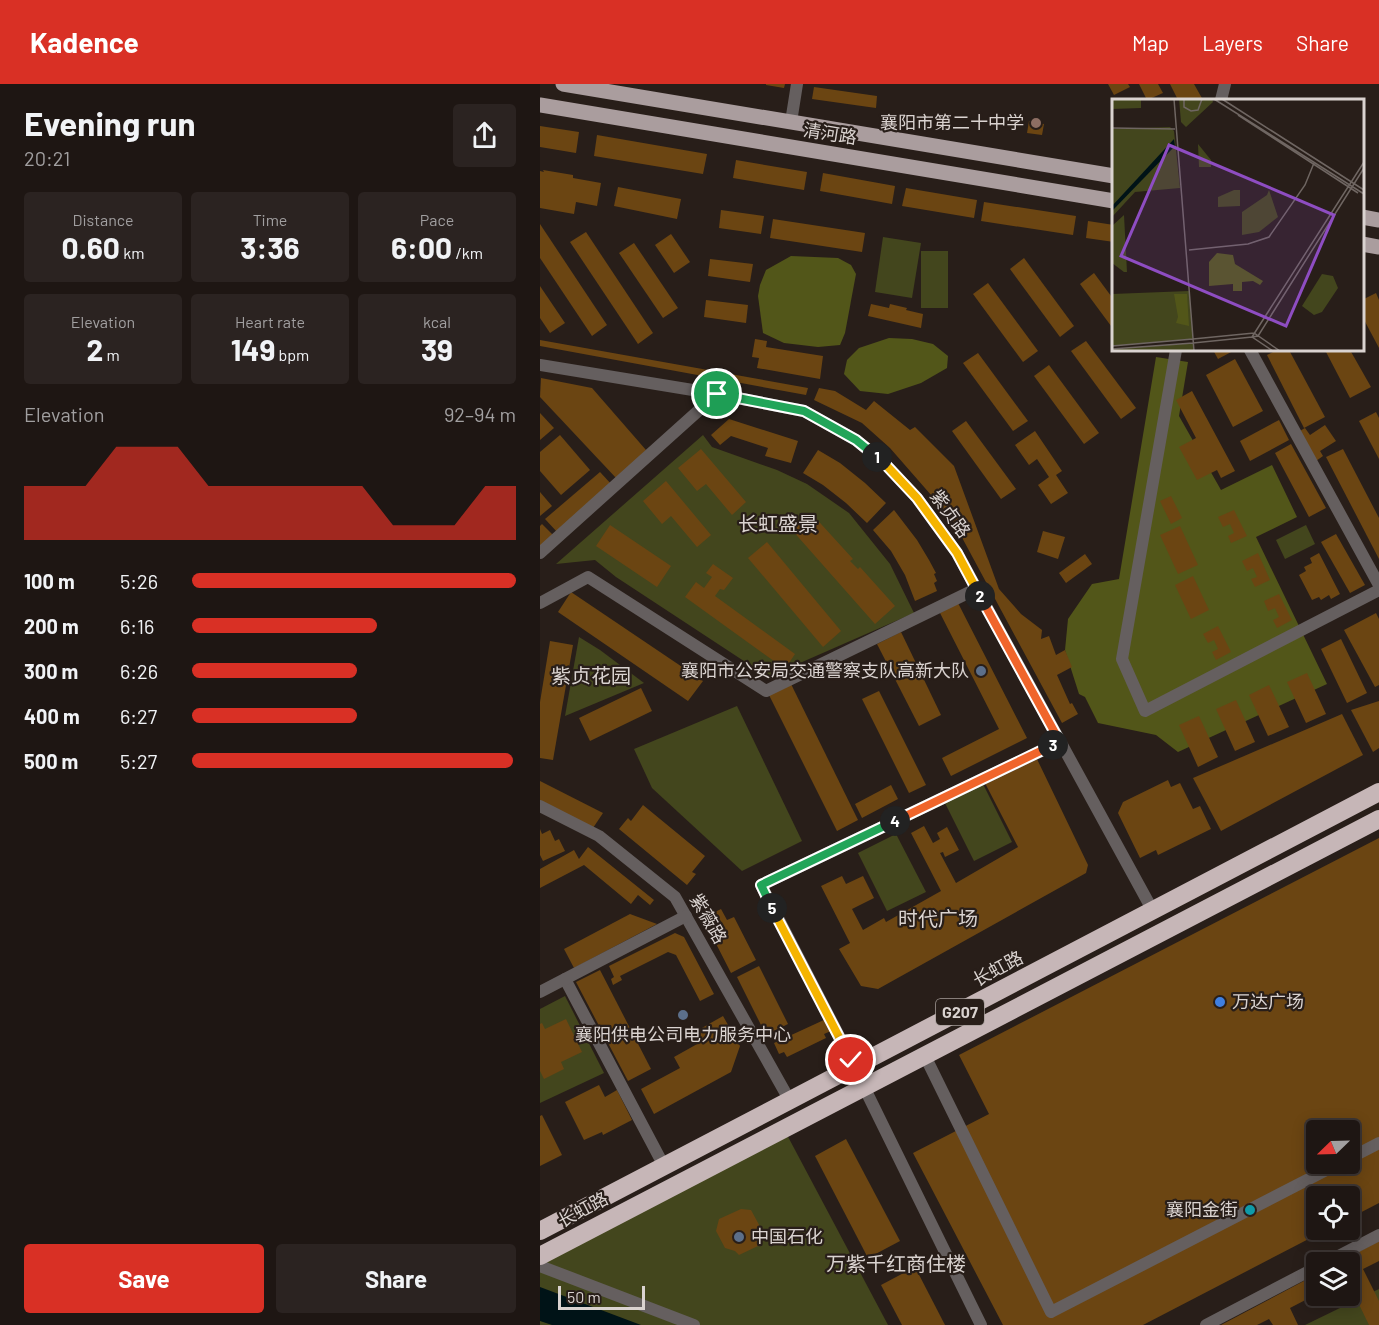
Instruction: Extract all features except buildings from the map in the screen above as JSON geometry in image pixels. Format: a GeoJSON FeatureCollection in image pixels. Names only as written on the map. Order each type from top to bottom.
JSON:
{"type":"FeatureCollection","features":[{"type":"Feature","properties":{"kind":"highway","name":"长虹路"},"geometry":{"type":"LineString","coordinates":[[540,1231],[1379,792]]}},
{"type":"Feature","properties":{"kind":"highway","name":"长虹路"},"geometry":{"type":"LineString","coordinates":[[540,1256],[1379,819]]}},
{"type":"Feature","properties":{"kind":"main road","name":"清河路"},"geometry":{"type":"LineString","coordinates":[[563,84],[1112,176]]}},
{"type":"Feature","properties":{"kind":"main road","name":"清河路"},"geometry":{"type":"LineString","coordinates":[[540,105],[1112,201]]}},
{"type":"Feature","properties":{"kind":"main road"},"geometry":{"type":"LineString","coordinates":[[1364,217],[1379,220]]}},
{"type":"Feature","properties":{"kind":"main road"},"geometry":{"type":"LineString","coordinates":[[1364,244],[1379,247]]}},
{"type":"Feature","properties":{"kind":"street"},"geometry":{"type":"LineString","coordinates":[[791,122],[797,84]]}},
{"type":"Feature","properties":{"kind":"street"},"geometry":{"type":"LineString","coordinates":[[1221,99],[1225,84]]}},
{"type":"Feature","properties":{"kind":"street"},"geometry":{"type":"LineString","coordinates":[[1176,351],[1122,659],[1145,711],[1379,590]]}},
{"type":"Feature","properties":{"kind":"street"},"geometry":{"type":"LineString","coordinates":[[1251,351],[1379,585]]}},
{"type":"Feature","properties":{"kind":"street","name":"紫贞路"},"geometry":{"type":"LineString","coordinates":[[540,365],[717,394],[804,411],[856,440],[886,465],[917,498],[957,553],[1153,911]]}},
{"type":"Feature","properties":{"kind":"street"},"geometry":{"type":"LineString","coordinates":[[540,553],[717,394]]}},
{"type":"Feature","properties":{"kind":"street"},"geometry":{"type":"LineString","coordinates":[[540,603],[588,577],[766,692],[976,589]]}},
{"type":"Feature","properties":{"kind":"street"},"geometry":{"type":"LineString","coordinates":[[855,1067],[761,885],[1060,742]]}},
{"type":"Feature","properties":{"kind":"street","name":"紫薇路"},"geometry":{"type":"LineString","coordinates":[[540,806],[599,836],[675,897],[790,1101]]}},
{"type":"Feature","properties":{"kind":"street"},"geometry":{"type":"LineString","coordinates":[[540,992],[686,916]]}},
{"type":"Feature","properties":{"kind":"street"},"geometry":{"type":"LineString","coordinates":[[565,979],[664,1166]]}},
{"type":"Feature","properties":{"kind":"street"},"geometry":{"type":"LineString","coordinates":[[925,1056],[1051,1312],[1319,1174]]}},
{"type":"Feature","properties":{"kind":"street"},"geometry":{"type":"LineString","coordinates":[[864,1087],[981,1325]]}},
{"type":"Feature","properties":{"kind":"street"},"geometry":{"type":"LineString","coordinates":[[1360,1153],[1379,1143]]}},
{"type":"Feature","properties":{"kind":"street"},"geometry":{"type":"LineString","coordinates":[[1346,1252],[1379,1235]]}},
{"type":"Feature","properties":{"kind":"street"},"geometry":{"type":"LineString","coordinates":[[540,1266],[694,1325]]}},
{"type":"Feature","properties":{"kind":"street"},"geometry":{"type":"LineString","coordinates":[[1206,1325],[1306,1273]]}},
{"type":"Feature","properties":{"kind":"green space"},"geometry":{"type":"Polygon","coordinates":[[[883,237],[921,243],[912,298],[875,292],[883,237]]]}},
{"type":"Feature","properties":{"kind":"green space"},"geometry":{"type":"Polygon","coordinates":[[[921,251],[948,251],[948,308],[921,308],[921,251]]]}},
{"type":"Feature","properties":{"kind":"green space"},"geometry":{"type":"Polygon","coordinates":[[[791,256],[838,258],[851,265],[856,274],[845,333],[840,345],[818,347],[784,343],[763,333],[758,296],[760,285],[766,270],[791,256]]]}},
{"type":"Feature","properties":{"kind":"green space"},"geometry":{"type":"Polygon","coordinates":[[[889,338],[912,339],[933,344],[948,356],[947,368],[921,383],[888,394],[860,391],[844,374],[847,360],[859,348],[889,338]]]}},
{"type":"Feature","properties":{"kind":"green space"},"geometry":{"type":"Polygon","coordinates":[[[1156,357],[1188,362],[1179,416],[1221,490],[1272,465],[1297,517],[1256,537],[1327,684],[1178,752],[1156,735],[1098,723],[1085,697],[1079,694],[1065,650],[1068,619],[1092,584],[1119,579],[1156,357]]]}},
{"type":"Feature","properties":{"kind":"green space"},"geometry":{"type":"Polygon","coordinates":[[[703,435],[712,447],[777,470],[807,484],[849,513],[890,564],[914,613],[768,677],[616,577],[595,560],[556,564],[703,435]]]}},
{"type":"Feature","properties":{"kind":"green space"},"geometry":{"type":"Polygon","coordinates":[[[1306,525],[1315,544],[1285,559],[1276,540],[1306,525]]]}},
{"type":"Feature","properties":{"kind":"green space"},"geometry":{"type":"Polygon","coordinates":[[[579,637],[644,683],[565,716],[579,637]]]}},
{"type":"Feature","properties":{"kind":"green space"},"geometry":{"type":"Polygon","coordinates":[[[737,706],[802,841],[742,871],[652,788],[634,749],[737,706]]]}},
{"type":"Feature","properties":{"kind":"green space"},"geometry":{"type":"Polygon","coordinates":[[[983,784],[1012,842],[974,861],[945,803],[983,784]]]}},
{"type":"Feature","properties":{"kind":"green space"},"geometry":{"type":"Polygon","coordinates":[[[896,834],[926,892],[887,911],[858,853],[896,834]]]}},
{"type":"Feature","properties":{"kind":"green space"},"geometry":{"type":"Polygon","coordinates":[[[565,996],[604,1073],[540,1103],[540,1009],[565,996]]]}},
{"type":"Feature","properties":{"kind":"green space"},"geometry":{"type":"Polygon","coordinates":[[[786,1133],[888,1325],[540,1325],[540,1260],[786,1133]]]}},
{"type":"Feature","properties":{"kind":"green space"},"geometry":{"type":"Polygon","coordinates":[[[1379,1289],[1379,1325],[1305,1325],[1344,1306],[1360,1306],[1360,1298],[1379,1289]]]}},
{"type":"Feature","properties":{"kind":"shaded area"},"geometry":{"type":"Polygon","coordinates":[[[540,1287],[641,1325],[552,1325],[540,1321],[540,1287]]]}},
{"type":"Feature","properties":{"kind":"place","name":"襄阳市第二十中学"},"geometry":{"type":"Point","coordinates":[1036,123]}},
{"type":"Feature","properties":{"kind":"place","name":"襄阳市公安局交通警察支队高新大队"},"geometry":{"type":"Point","coordinates":[981,671]}},
{"type":"Feature","properties":{"kind":"place","name":"万达广场"},"geometry":{"type":"Point","coordinates":[1220,1002]}},
{"type":"Feature","properties":{"kind":"place","name":"襄阳供电公司电力服务中心"},"geometry":{"type":"Point","coordinates":[683,1015]}},
{"type":"Feature","properties":{"kind":"place","name":"襄阳金街"},"geometry":{"type":"Point","coordinates":[1250,1210]}},
{"type":"Feature","properties":{"kind":"place","name":"中国石化"},"geometry":{"type":"Point","coordinates":[739,1237]}},
{"type":"Feature","properties":{"kind":"district","name":"长虹盛景"},"geometry":{"type":"Point","coordinates":[778,524]}},
{"type":"Feature","properties":{"kind":"district","name":"紫贞花园"},"geometry":{"type":"Point","coordinates":[591,676]}},
{"type":"Feature","properties":{"kind":"district","name":"时代广场"},"geometry":{"type":"Point","coordinates":[938,919]}},
{"type":"Feature","properties":{"kind":"district","name":"万紫千红商住楼"},"geometry":{"type":"Point","coordinates":[896,1264]}},
{"type":"Feature","properties":{"kind":"route"},"geometry":{"type":"LineString","coordinates":[[717,394],[804,411],[856,440],[886,465],[917,498],[957,553],[1060,742],[761,885],[851,1060]]}}]}
